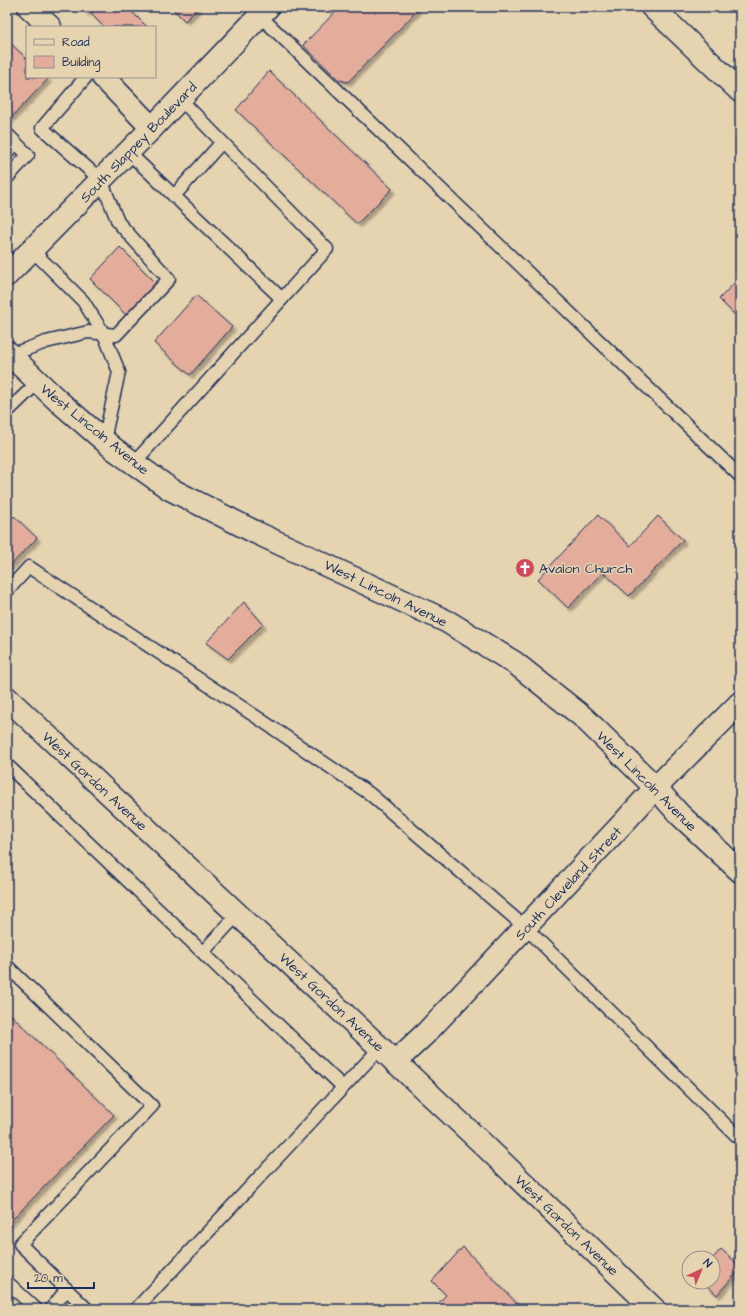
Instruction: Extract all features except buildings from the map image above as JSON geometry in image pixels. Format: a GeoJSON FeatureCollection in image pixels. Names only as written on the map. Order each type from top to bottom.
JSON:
{"type":"FeatureCollection","features":[{"type":"Feature","properties":{"kind":"street"},"geometry":{"type":"LineString","coordinates":[[29,7],[49,26]]}},
{"type":"Feature","properties":{"kind":"street"},"geometry":{"type":"LineString","coordinates":[[652,7],[740,91]]}},
{"type":"Feature","properties":{"kind":"street","name":"South Slappey Boulevard"},"geometry":{"type":"LineString","coordinates":[[10,266],[32,250],[180,100],[264,11]]}},
{"type":"Feature","properties":{"kind":"street"},"geometry":{"type":"LineString","coordinates":[[104,78],[152,128]]}},
{"type":"Feature","properties":{"kind":"street","name":"West Lincoln Avenue"},"geometry":{"type":"LineString","coordinates":[[9,354],[38,382],[104,440],[170,489],[257,533],[448,622],[508,659],[583,717],[656,787],[680,815],[740,871]]}},
{"type":"Feature","properties":{"kind":"street","name":"West Gordon Avenue"},"geometry":{"type":"LineString","coordinates":[[7,698],[490,1150],[654,1309]]}},
{"type":"Feature","properties":{"kind":"street","name":"South Cleveland Street"},"geometry":{"type":"LineString","coordinates":[[388,1055],[426,1032],[656,787],[682,763],[740,703]]}},
{"type":"Feature","properties":{"kind":"lane"},"geometry":{"type":"LineString","coordinates":[[264,11],[740,476]]}},
{"type":"Feature","properties":{"kind":"lane"},"geometry":{"type":"LineString","coordinates":[[9,354],[81,333],[88,332],[116,335],[170,278],[118,222],[101,180],[42,128],[85,78]]}},
{"type":"Feature","properties":{"kind":"lane"},"geometry":{"type":"LineString","coordinates":[[134,463],[327,249],[180,100]]}},
{"type":"Feature","properties":{"kind":"lane"},"geometry":{"type":"LineString","coordinates":[[7,134],[28,155],[7,178]]}},
{"type":"Feature","properties":{"kind":"lane"},"geometry":{"type":"LineString","coordinates":[[174,196],[222,142]]}},
{"type":"Feature","properties":{"kind":"lane"},"geometry":{"type":"LineString","coordinates":[[7,153],[16,143]]}},
{"type":"Feature","properties":{"kind":"lane"},"geometry":{"type":"LineString","coordinates":[[128,152],[282,299]]}},
{"type":"Feature","properties":{"kind":"lane"},"geometry":{"type":"LineString","coordinates":[[32,250],[82,301],[104,334],[119,372],[104,440]]}},
{"type":"Feature","properties":{"kind":"lane"},"geometry":{"type":"LineString","coordinates":[[7,412],[38,382]]}},
{"type":"Feature","properties":{"kind":"lane"},"geometry":{"type":"LineString","coordinates":[[7,591],[29,568],[254,715],[370,794],[525,927],[740,1139]]}},
{"type":"Feature","properties":{"kind":"lane"},"geometry":{"type":"LineString","coordinates":[[7,765],[343,1087]]}},
{"type":"Feature","properties":{"kind":"lane"},"geometry":{"type":"LineString","coordinates":[[203,952],[238,914]]}},
{"type":"Feature","properties":{"kind":"lane"},"geometry":{"type":"LineString","coordinates":[[7,966],[152,1106],[20,1244],[87,1309]]}},
{"type":"Feature","properties":{"kind":"lane"},"geometry":{"type":"LineString","coordinates":[[136,1309],[343,1087],[388,1055]]}},
{"type":"Feature","properties":{"kind":"lane"},"geometry":{"type":"LineString","coordinates":[[7,1282],[36,1309]]}},
{"type":"Feature","properties":{"kind":"lane"},"geometry":{"type":"LineString","coordinates":[[51,1309],[67,1290]]}},
{"type":"Feature","properties":{"kind":"place","name":"Avalon Church"},"geometry":{"type":"Point","coordinates":[525,568]}}]}
